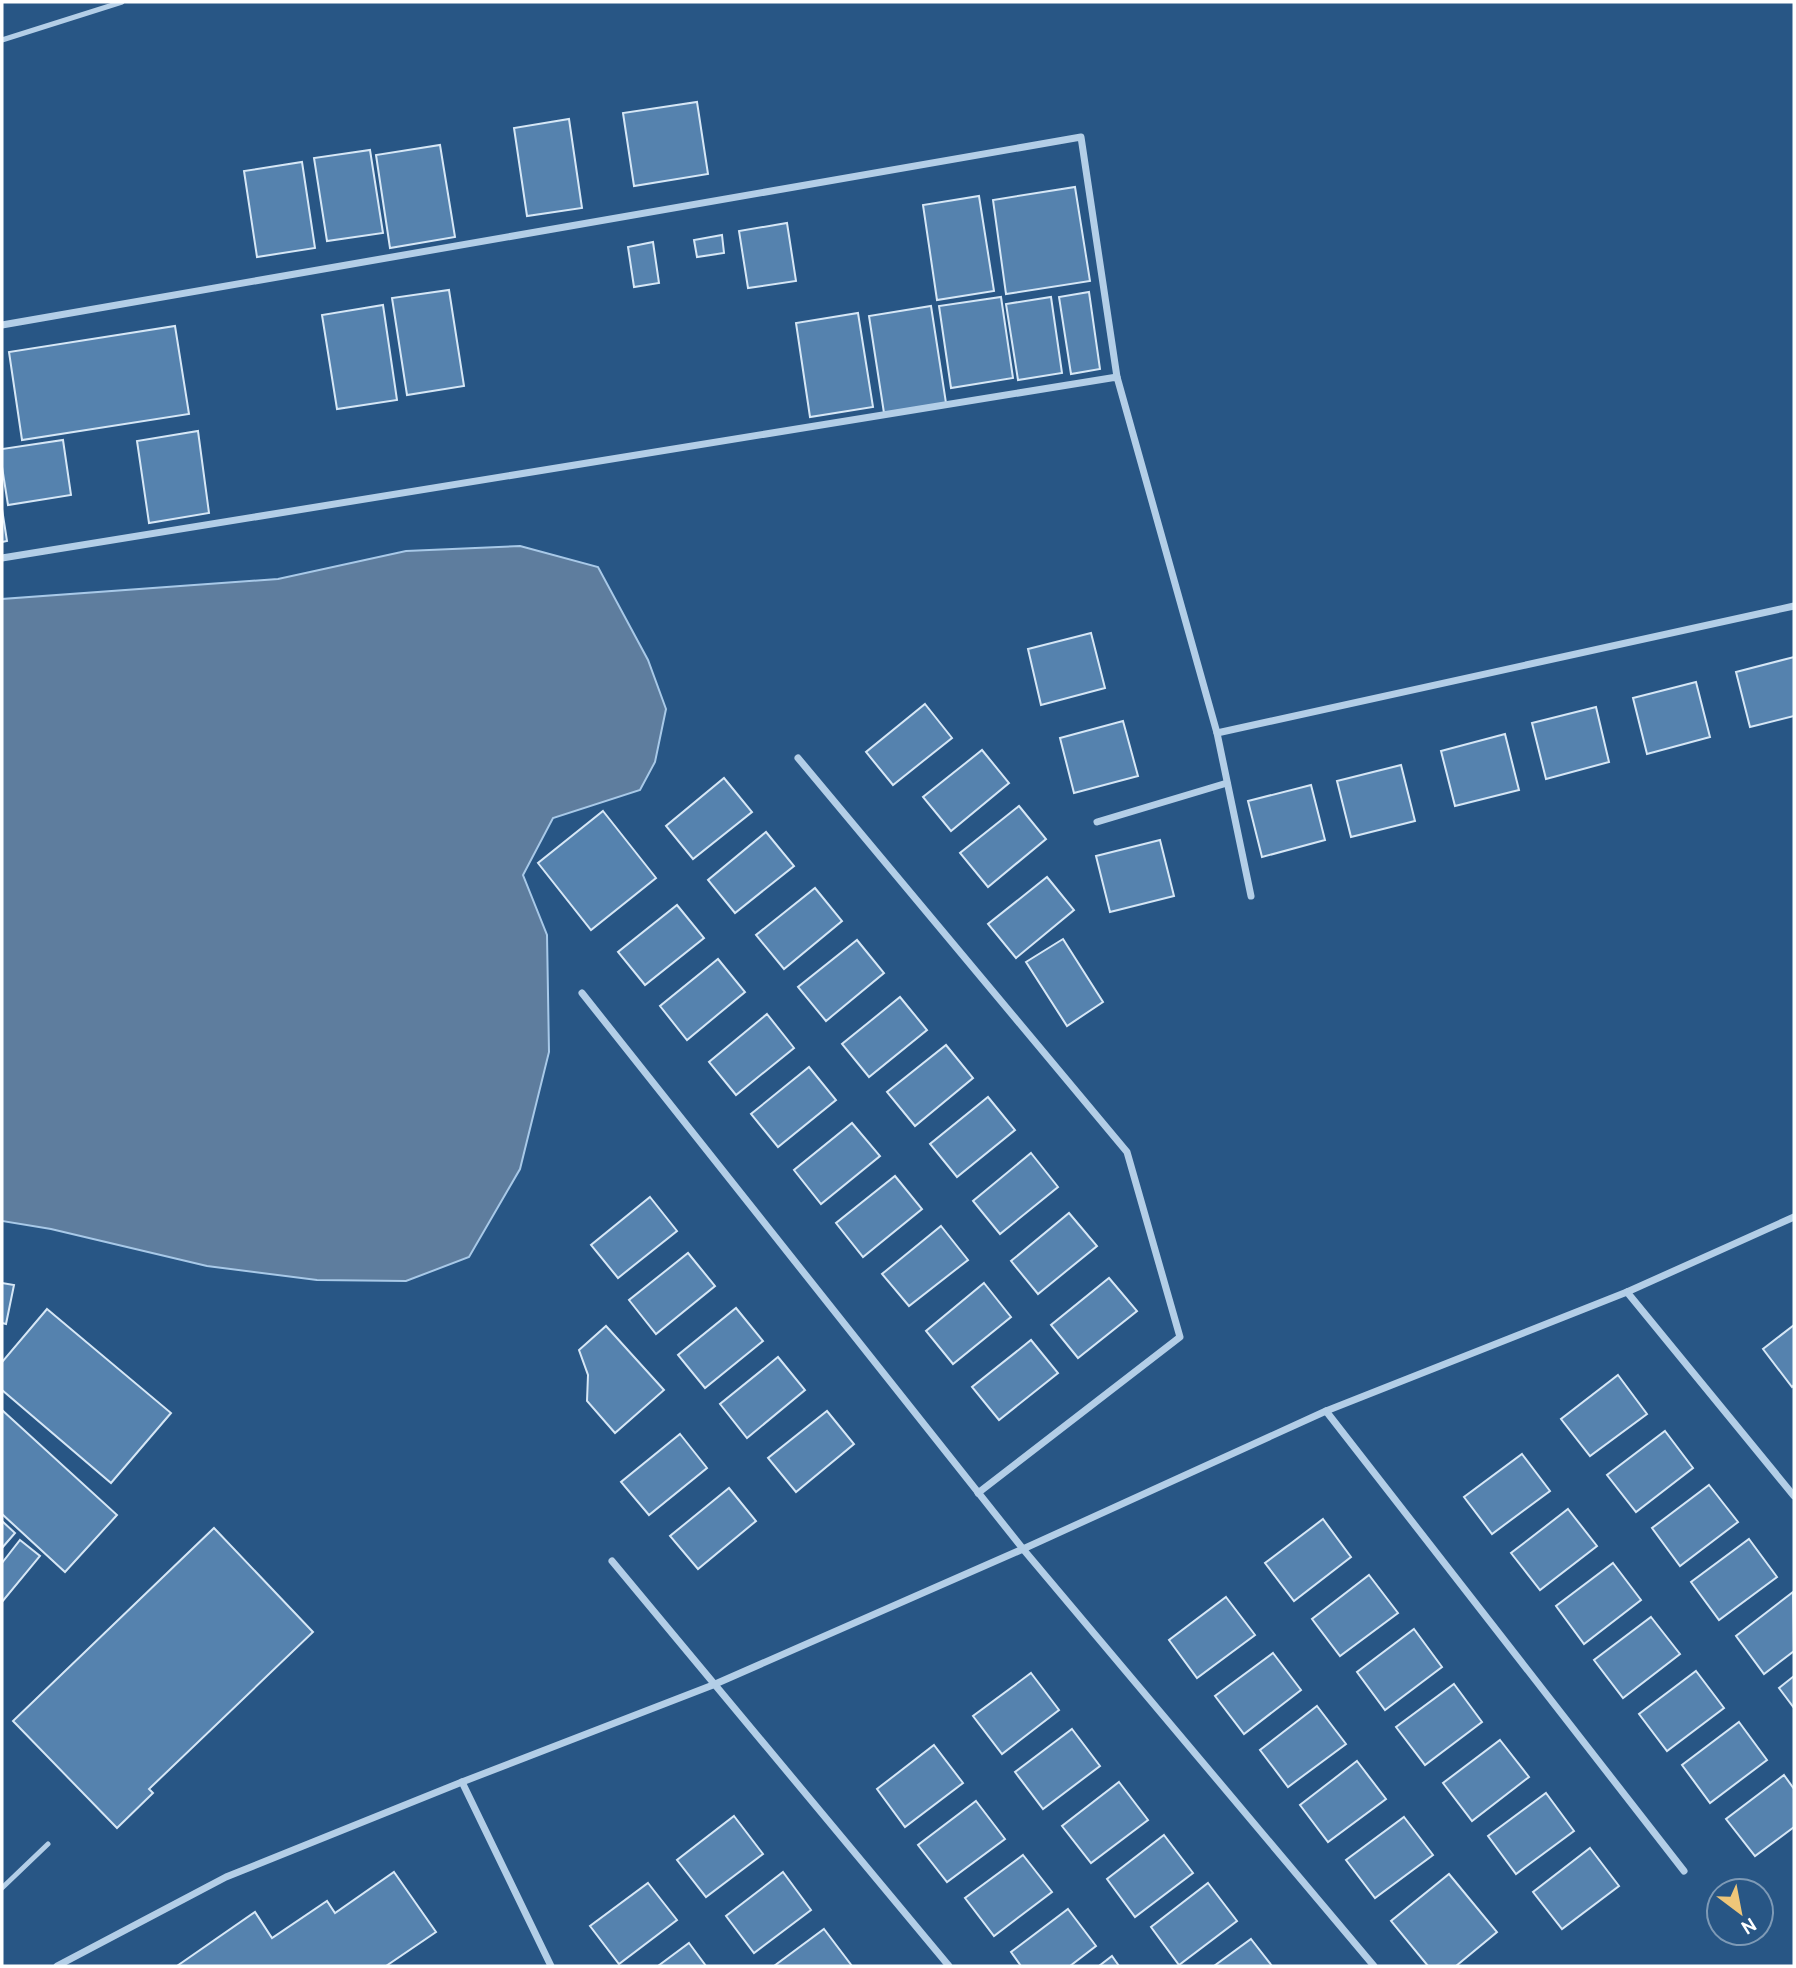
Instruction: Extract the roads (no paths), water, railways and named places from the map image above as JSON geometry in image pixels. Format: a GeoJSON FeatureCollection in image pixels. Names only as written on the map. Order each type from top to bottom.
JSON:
{"type":"FeatureCollection","features":[{"type":"Feature","properties":{"kind":"street"},"geometry":{"type":"LineString","coordinates":[[2,325],[1081,137],[1117,377],[1217,733],[1251,896]]}},
{"type":"Feature","properties":{"kind":"street"},"geometry":{"type":"LineString","coordinates":[[2,558],[1117,377]]}},
{"type":"Feature","properties":{"kind":"street"},"geometry":{"type":"LineString","coordinates":[[1217,733],[1794,606]]}},
{"type":"Feature","properties":{"kind":"street"},"geometry":{"type":"LineString","coordinates":[[798,758],[1127,1152],[1180,1337],[978,1493]]}},
{"type":"Feature","properties":{"kind":"street"},"geometry":{"type":"LineString","coordinates":[[1097,822],[1227,783]]}},
{"type":"Feature","properties":{"kind":"street"},"geometry":{"type":"LineString","coordinates":[[582,993],[1023,1549],[1374,1966]]}},
{"type":"Feature","properties":{"kind":"street"},"geometry":{"type":"LineString","coordinates":[[57,1966],[226,1877],[713,1685],[1023,1549],[1325,1411],[1627,1292],[1794,1217]]}},
{"type":"Feature","properties":{"kind":"street"},"geometry":{"type":"LineString","coordinates":[[1627,1292],[1794,1496]]}},
{"type":"Feature","properties":{"kind":"street"},"geometry":{"type":"LineString","coordinates":[[1325,1411],[1684,1871]]}},
{"type":"Feature","properties":{"kind":"street"},"geometry":{"type":"LineString","coordinates":[[612,1561],[949,1966]]}},
{"type":"Feature","properties":{"kind":"street"},"geometry":{"type":"LineString","coordinates":[[462,1782],[551,1966]]}},
{"type":"Feature","properties":{"kind":"lane"},"geometry":{"type":"LineString","coordinates":[[2,40],[122,2]]}},
{"type":"Feature","properties":{"kind":"lane"},"geometry":{"type":"LineString","coordinates":[[2,1888],[48,1844]]}},
{"type":"Feature","properties":{"kind":"water"},"geometry":{"type":"Polygon","coordinates":[[[520,546],[598,567],[648,660],[666,709],[655,762],[640,790],[553,818],[523,875],[547,935],[549,1052],[520,1169],[469,1257],[406,1281],[317,1280],[207,1266],[51,1229],[2,1221],[2,599],[278,579],[406,551],[520,546]]]}}]}
